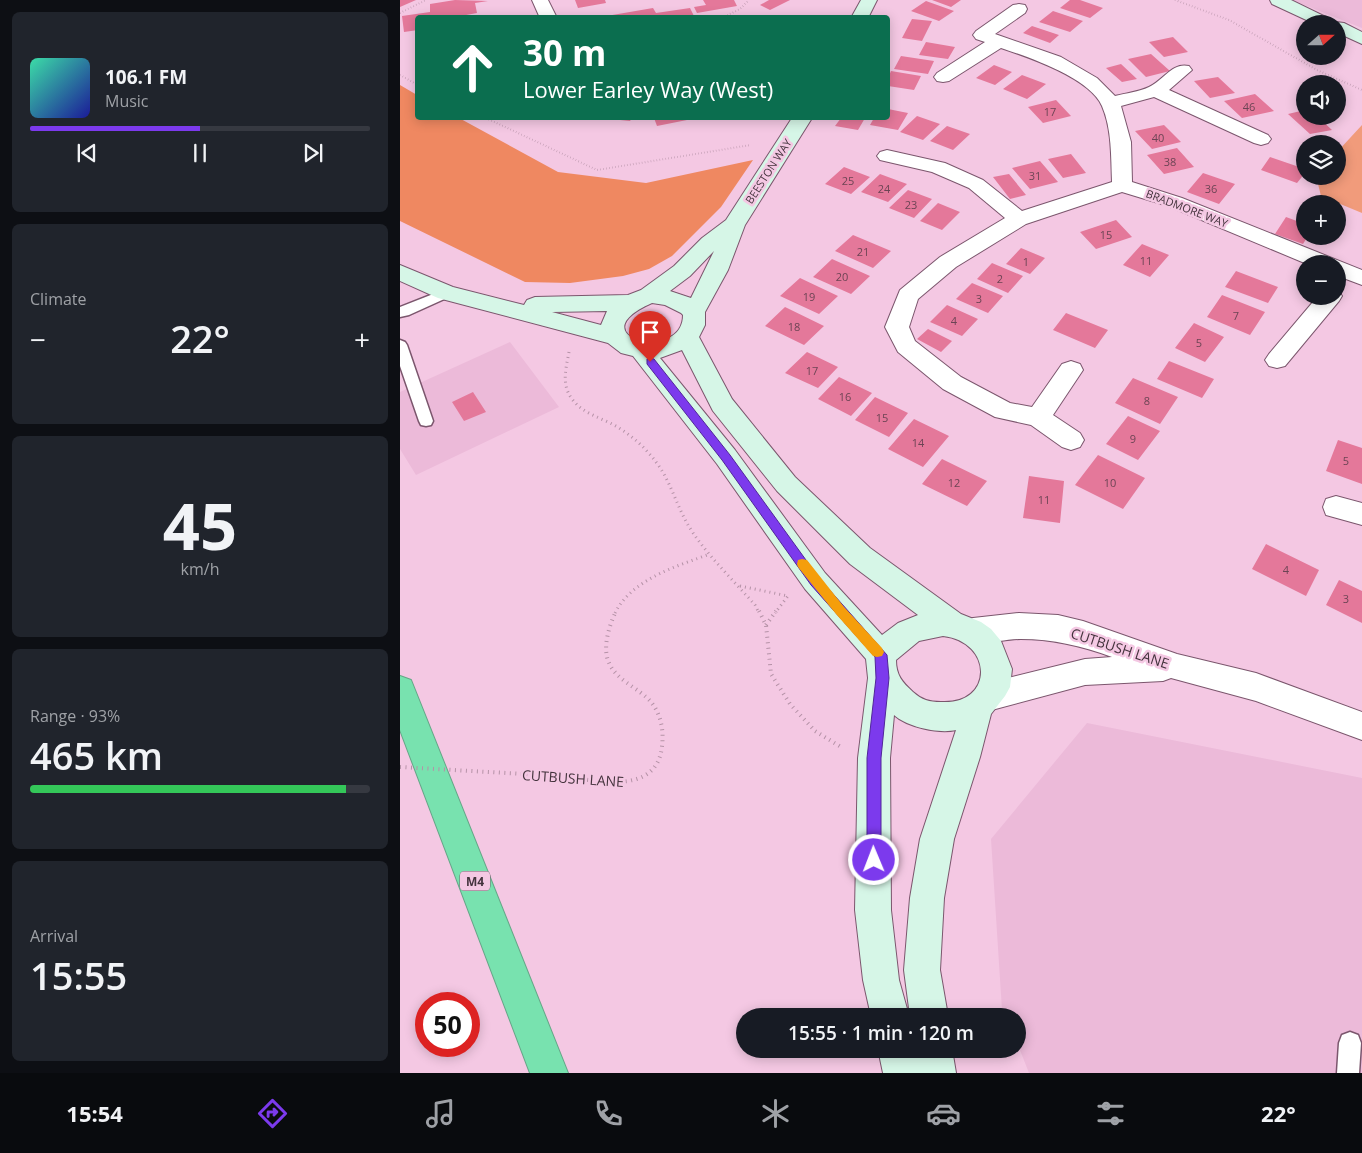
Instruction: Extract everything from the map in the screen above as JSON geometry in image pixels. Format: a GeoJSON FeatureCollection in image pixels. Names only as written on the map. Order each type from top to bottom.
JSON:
{"type":"FeatureCollection","features":[{"type":"Feature","properties":{"kind":"highway","name":"M4"},"geometry":{"type":"LineString","coordinates":[[400,690],[550,1073]]}},
{"type":"Feature","properties":{"kind":"main road"},"geometry":{"type":"LineString","coordinates":[[861,15],[869,0]]}},
{"type":"Feature","properties":{"kind":"main road"},"geometry":{"type":"LineString","coordinates":[[1278,0],[1310,15]]}},
{"type":"Feature","properties":{"kind":"main road"},"geometry":{"type":"LineString","coordinates":[[1346,32],[1362,39]]}},
{"type":"Feature","properties":{"kind":"main road","name":"BEESTON WAY"},"geometry":{"type":"LineString","coordinates":[[691,324],[723,259],[734,224],[801,120]]}},
{"type":"Feature","properties":{"kind":"main road","name":"BEESTON WAY"},"geometry":{"type":"LineString","coordinates":[[650,295],[682,271],[710,243],[734,224]]}},
{"type":"Feature","properties":{"kind":"main road"},"geometry":{"type":"LineString","coordinates":[[400,272],[446,294],[614,336],[624,345],[642,351],[667,348],[691,324]]}},
{"type":"Feature","properties":{"kind":"main road"},"geometry":{"type":"LineString","coordinates":[[494,305],[628,303],[650,295],[666,296],[675,299],[691,324],[722,405],[786,484],[860,556],[962,627],[984,640],[995,658],[997,679],[983,703],[937,839],[926,898],[922,970],[928,1008]]}},
{"type":"Feature","properties":{"kind":"main road"},"geometry":{"type":"LineString","coordinates":[[614,336],[612,325],[615,316],[628,303]]}},
{"type":"Feature","properties":{"kind":"main road"},"geometry":{"type":"LineString","coordinates":[[642,351],[726,458],[815,582],[882,667],[898,700],[918,714],[942,718],[954,718],[983,703]]}},
{"type":"Feature","properties":{"kind":"main road"},"geometry":{"type":"LineString","coordinates":[[888,1008],[882,980],[872,910],[874,758],[882,667],[904,632],[934,624],[962,627]]}},
{"type":"Feature","properties":{"kind":"main road"},"geometry":{"type":"LineString","coordinates":[[899,1058],[902,1073]]}},
{"type":"Feature","properties":{"kind":"main road"},"geometry":{"type":"LineString","coordinates":[[935,1058],[937,1073]]}},
{"type":"Feature","properties":{"kind":"street"},"geometry":{"type":"LineString","coordinates":[[540,0],[548,15]]}},
{"type":"Feature","properties":{"kind":"street"},"geometry":{"type":"LineString","coordinates":[[1019,9],[982,35],[1055,61],[1091,82],[1111,103],[1121,142],[1122,185],[1020,220],[948,262],[908,295],[897,327],[906,346],[952,383],[1004,411],[1038,417],[1071,440]]}},
{"type":"Feature","properties":{"kind":"street"},"geometry":{"type":"LineString","coordinates":[[943,77],[999,41]]}},
{"type":"Feature","properties":{"kind":"street"},"geometry":{"type":"LineString","coordinates":[[1111,103],[1156,91],[1183,70]]}},
{"type":"Feature","properties":{"kind":"street"},"geometry":{"type":"LineString","coordinates":[[1156,91],[1261,139]]}},
{"type":"Feature","properties":{"kind":"street"},"geometry":{"type":"LineString","coordinates":[[888,156],[938,166],[976,184],[1020,220]]}},
{"type":"Feature","properties":{"kind":"street","name":"BRADMORE WAY"},"geometry":{"type":"LineString","coordinates":[[1122,185],[1175,202],[1306,255]]}},
{"type":"Feature","properties":{"kind":"street"},"geometry":{"type":"LineString","coordinates":[[1277,360],[1323,305]]}},
{"type":"Feature","properties":{"kind":"street"},"geometry":{"type":"LineString","coordinates":[[1038,417],[1071,370]]}},
{"type":"Feature","properties":{"kind":"street"},"geometry":{"type":"LineString","coordinates":[[1336,507],[1362,514]]}},
{"type":"Feature","properties":{"kind":"street","name":"CUTBUSH LANE"},"geometry":{"type":"LineString","coordinates":[[962,627],[1019,626],[1058,628],[1083,634],[1177,667],[1256,687],[1362,726]]}},
{"type":"Feature","properties":{"kind":"street","name":"CUTBUSH LANE"},"geometry":{"type":"LineString","coordinates":[[983,703],[1085,672],[1177,667]]}},
{"type":"Feature","properties":{"kind":"lane"},"geometry":{"type":"LineString","coordinates":[[400,312],[446,294]]}},
{"type":"Feature","properties":{"kind":"lane"},"geometry":{"type":"LineString","coordinates":[[400,345],[426,421]]}},
{"type":"Feature","properties":{"kind":"lane"},"geometry":{"type":"LineString","coordinates":[[1348,1073],[1350,1043]]}},
{"type":"Feature","properties":{"kind":"path"},"geometry":{"type":"LineString","coordinates":[[400,12],[426,0]]}},
{"type":"Feature","properties":{"kind":"path"},"geometry":{"type":"LineString","coordinates":[[728,15],[740,9],[748,0]]}},
{"type":"Feature","properties":{"kind":"path"},"geometry":{"type":"LineString","coordinates":[[1175,0],[1230,20],[1317,70],[1362,90]]}},
{"type":"Feature","properties":{"kind":"path"},"geometry":{"type":"LineString","coordinates":[[400,76],[415,84]]}},
{"type":"Feature","properties":{"kind":"path"},"geometry":{"type":"LineString","coordinates":[[490,120],[597,170],[745,145],[783,149]]}},
{"type":"Feature","properties":{"kind":"path"},"geometry":{"type":"LineString","coordinates":[[570,346],[564,378],[566,388],[572,399],[582,410],[615,426],[636,440],[657,463],[679,504],[687,524],[710,554],[755,605],[766,625],[771,674],[790,704],[815,731],[843,748]]}},
{"type":"Feature","properties":{"kind":"path","name":"CUTBUSH LANE"},"geometry":{"type":"LineString","coordinates":[[400,767],[633,782],[645,778],[655,771],[661,762],[663,745],[661,722],[655,707],[645,696],[621,678],[609,666],[606,648],[607,628],[623,600],[636,589],[657,575],[710,554]]}},
{"type":"Feature","properties":{"kind":"path"},"geometry":{"type":"LineString","coordinates":[[739,586],[788,596],[766,625]]}},
{"type":"Feature","properties":{"kind":"shaded area"},"geometry":{"type":"Polygon","coordinates":[[[1292,0],[1362,0],[1362,28],[1346,22],[1346,15],[1330,15],[1292,0]]]}},
{"type":"Feature","properties":{"kind":"shaded area"},"geometry":{"type":"Polygon","coordinates":[[[400,85],[415,94],[415,120],[463,120],[558,172],[646,183],[753,160],[721,207],[672,256],[649,269],[623,276],[570,283],[525,282],[400,221],[400,85]]]}},
{"type":"Feature","properties":{"kind":"shaded area"},"geometry":{"type":"Polygon","coordinates":[[[1362,125],[1362,213],[1346,206],[1346,195],[1321,195],[1318,185],[1346,185],[1346,142],[1362,125]]]}},
{"type":"Feature","properties":{"kind":"shaded area"},"geometry":{"type":"Polygon","coordinates":[[[510,342],[559,407],[416,475],[400,449],[400,392],[510,342]]]}},
{"type":"Feature","properties":{"kind":"shaded area"},"geometry":{"type":"Polygon","coordinates":[[[1087,723],[1362,778],[1362,1073],[1029,1073],[1023,1058],[1026,1058],[1026,1008],[1002,1008],[991,839],[1087,723]]]}},
{"type":"Feature","properties":{"kind":"building"},"geometry":{"type":"Polygon","coordinates":[[[400,0],[416,0],[400,7],[400,0]]]}},
{"type":"Feature","properties":{"kind":"building"},"geometry":{"type":"Polygon","coordinates":[[[455,0],[488,1],[475,3],[477,13],[466,15],[415,15],[415,30],[404,32],[402,16],[430,12],[430,4],[455,0]]]}},
{"type":"Feature","properties":{"kind":"building"},"geometry":{"type":"Polygon","coordinates":[[[575,0],[605,0],[606,3],[578,8],[575,0]]]}},
{"type":"Feature","properties":{"kind":"building"},"geometry":{"type":"Polygon","coordinates":[[[703,0],[734,0],[737,6],[697,13],[694,7],[706,5],[703,0]]]}},
{"type":"Feature","properties":{"kind":"building"},"geometry":{"type":"Polygon","coordinates":[[[769,0],[790,0],[770,10],[760,5],[769,0]]]}},
{"type":"Feature","properties":{"kind":"building"},"geometry":{"type":"Polygon","coordinates":[[[932,0],[961,0],[951,7],[932,0]]]}},
{"type":"Feature","properties":{"kind":"building"},"geometry":{"type":"Polygon","coordinates":[[[1070,0],[1080,0],[1103,8],[1090,18],[1060,8],[1070,0]]]}},
{"type":"Feature","properties":{"kind":"building"},"geometry":{"type":"Polygon","coordinates":[[[926,1],[954,11],[939,21],[911,11],[926,1]]]}},
{"type":"Feature","properties":{"kind":"building"},"geometry":{"type":"Polygon","coordinates":[[[653,8],[656,13],[690,8],[694,15],[612,15],[653,8]]]}},
{"type":"Feature","properties":{"kind":"building"},"geometry":{"type":"Polygon","coordinates":[[[1053,11],[1083,21],[1070,32],[1039,22],[1053,11]]]}},
{"type":"Feature","properties":{"kind":"building"},"geometry":{"type":"Polygon","coordinates":[[[912,19],[932,21],[922,41],[902,38],[912,19]]]}},
{"type":"Feature","properties":{"kind":"building"},"geometry":{"type":"Polygon","coordinates":[[[1032,26],[1059,35],[1050,43],[1023,33],[1032,26]]]}},
{"type":"Feature","properties":{"kind":"building"},"geometry":{"type":"Polygon","coordinates":[[[1173,37],[1188,52],[1164,57],[1149,42],[1173,37]]]}},
{"type":"Feature","properties":{"kind":"building"},"geometry":{"type":"Polygon","coordinates":[[[926,42],[955,47],[948,59],[919,55],[926,42]]]}},
{"type":"Feature","properties":{"kind":"building"},"geometry":{"type":"Polygon","coordinates":[[[1151,54],[1170,71],[1146,77],[1128,59],[1151,54]]]}},
{"type":"Feature","properties":{"kind":"building"},"geometry":{"type":"Polygon","coordinates":[[[901,56],[934,61],[928,74],[894,69],[901,56]]]}},
{"type":"Feature","properties":{"kind":"building"},"geometry":{"type":"Polygon","coordinates":[[[1121,64],[1137,79],[1122,82],[1106,68],[1121,64]]]}},
{"type":"Feature","properties":{"kind":"building"},"geometry":{"type":"Polygon","coordinates":[[[994,65],[1012,72],[995,85],[976,78],[994,65]]]}},
{"type":"Feature","properties":{"kind":"building"},"geometry":{"type":"Polygon","coordinates":[[[891,71],[921,76],[914,90],[890,86],[891,71]]]}},
{"type":"Feature","properties":{"kind":"building"},"geometry":{"type":"Polygon","coordinates":[[[1022,75],[1046,84],[1027,99],[1003,89],[1022,75]]]}},
{"type":"Feature","properties":{"kind":"building"},"geometry":{"type":"Polygon","coordinates":[[[1218,77],[1235,93],[1210,98],[1194,81],[1218,77]]]}},
{"type":"Feature","properties":{"kind":"building"},"geometry":{"type":"Polygon","coordinates":[[[1255,94],[1274,111],[1242,118],[1224,101],[1255,94]]]}},
{"type":"Feature","properties":{"kind":"building"},"geometry":{"type":"Polygon","coordinates":[[[1056,100],[1071,116],[1043,123],[1028,107],[1056,100]]]}},
{"type":"Feature","properties":{"kind":"building"},"geometry":{"type":"Polygon","coordinates":[[[890,109],[908,113],[898,130],[870,125],[873,120],[890,120],[890,109]]]}},
{"type":"Feature","properties":{"kind":"building"},"geometry":{"type":"Polygon","coordinates":[[[1296,112],[1296,121],[1288,114],[1296,112]]]}},
{"type":"Feature","properties":{"kind":"building"},"geometry":{"type":"Polygon","coordinates":[[[917,116],[940,124],[923,140],[900,132],[917,116]]]}},
{"type":"Feature","properties":{"kind":"building"},"geometry":{"type":"Polygon","coordinates":[[[655,120],[687,120],[657,126],[655,120]]]}},
{"type":"Feature","properties":{"kind":"building"},"geometry":{"type":"Polygon","coordinates":[[[840,120],[864,120],[858,130],[835,126],[840,120]]]}},
{"type":"Feature","properties":{"kind":"building"},"geometry":{"type":"Polygon","coordinates":[[[1164,125],[1181,142],[1152,149],[1135,131],[1164,125]]]}},
{"type":"Feature","properties":{"kind":"building"},"geometry":{"type":"Polygon","coordinates":[[[1300,125],[1327,125],[1332,130],[1310,134],[1300,125]]]}},
{"type":"Feature","properties":{"kind":"building"},"geometry":{"type":"Polygon","coordinates":[[[947,126],[970,134],[953,150],[930,141],[947,126]]]}},
{"type":"Feature","properties":{"kind":"building"},"geometry":{"type":"Polygon","coordinates":[[[1177,148],[1194,167],[1164,174],[1147,155],[1177,148]]]}},
{"type":"Feature","properties":{"kind":"building"},"geometry":{"type":"Polygon","coordinates":[[[1071,154],[1086,173],[1063,178],[1048,159],[1071,154]]]}},
{"type":"Feature","properties":{"kind":"building"},"geometry":{"type":"Polygon","coordinates":[[[1270,157],[1296,166],[1296,183],[1261,170],[1270,157]]]}},
{"type":"Feature","properties":{"kind":"building"},"geometry":{"type":"Polygon","coordinates":[[[1040,161],[1058,182],[1030,189],[1012,168],[1040,161]]]}},
{"type":"Feature","properties":{"kind":"building"},"geometry":{"type":"Polygon","coordinates":[[[844,167],[870,177],[851,194],[825,184],[844,167]]]}},
{"type":"Feature","properties":{"kind":"building"},"geometry":{"type":"Polygon","coordinates":[[[1203,173],[1235,184],[1219,204],[1187,192],[1203,173]]]}},
{"type":"Feature","properties":{"kind":"building"},"geometry":{"type":"Polygon","coordinates":[[[880,174],[907,184],[888,202],[861,192],[880,174]]]}},
{"type":"Feature","properties":{"kind":"building"},"geometry":{"type":"Polygon","coordinates":[[[1009,174],[1026,195],[1010,199],[993,177],[1009,174]]]}},
{"type":"Feature","properties":{"kind":"building"},"geometry":{"type":"Polygon","coordinates":[[[908,190],[932,199],[914,218],[889,208],[908,190]]]}},
{"type":"Feature","properties":{"kind":"building"},"geometry":{"type":"Polygon","coordinates":[[[938,203],[960,212],[942,230],[920,221],[938,203]]]}},
{"type":"Feature","properties":{"kind":"building"},"geometry":{"type":"Polygon","coordinates":[[[1286,217],[1296,221],[1296,242],[1275,234],[1286,217]]]}},
{"type":"Feature","properties":{"kind":"building"},"geometry":{"type":"Polygon","coordinates":[[[1116,220],[1132,237],[1096,249],[1080,232],[1116,220]]]}},
{"type":"Feature","properties":{"kind":"building"},"geometry":{"type":"Polygon","coordinates":[[[853,235],[891,251],[873,268],[835,251],[853,235]]]}},
{"type":"Feature","properties":{"kind":"building"},"geometry":{"type":"Polygon","coordinates":[[[1142,244],[1169,255],[1150,277],[1123,265],[1142,244]]]}},
{"type":"Feature","properties":{"kind":"building"},"geometry":{"type":"Polygon","coordinates":[[[1021,248],[1045,258],[1030,274],[1006,264],[1021,248]]]}},
{"type":"Feature","properties":{"kind":"building"},"geometry":{"type":"Polygon","coordinates":[[[832,259],[870,276],[851,294],[813,277],[832,259]]]}},
{"type":"Feature","properties":{"kind":"building"},"geometry":{"type":"Polygon","coordinates":[[[992,263],[1023,276],[1008,293],[977,279],[992,263]]]}},
{"type":"Feature","properties":{"kind":"building"},"geometry":{"type":"Polygon","coordinates":[[[1236,271],[1278,287],[1268,303],[1225,287],[1236,271]]]}},
{"type":"Feature","properties":{"kind":"building"},"geometry":{"type":"Polygon","coordinates":[[[800,278],[838,296],[819,314],[780,296],[800,278]]]}},
{"type":"Feature","properties":{"kind":"building"},"geometry":{"type":"Polygon","coordinates":[[[972,283],[1003,296],[988,313],[956,299],[972,283]]]}},
{"type":"Feature","properties":{"kind":"building"},"geometry":{"type":"Polygon","coordinates":[[[1222,295],[1265,312],[1250,335],[1207,317],[1222,295]]]}},
{"type":"Feature","properties":{"kind":"building"},"geometry":{"type":"Polygon","coordinates":[[[947,305],[978,319],[962,336],[930,322],[947,305]]]}},
{"type":"Feature","properties":{"kind":"building"},"geometry":{"type":"Polygon","coordinates":[[[785,307],[824,326],[804,345],[765,326],[785,307]]]}},
{"type":"Feature","properties":{"kind":"building"},"geometry":{"type":"Polygon","coordinates":[[[1066,313],[1108,330],[1095,348],[1053,330],[1066,313]]]}},
{"type":"Feature","properties":{"kind":"building"},"geometry":{"type":"Polygon","coordinates":[[[1194,323],[1224,337],[1205,362],[1175,348],[1194,323]]]}},
{"type":"Feature","properties":{"kind":"building"},"geometry":{"type":"Polygon","coordinates":[[[928,329],[952,341],[941,352],[917,339],[928,329]]]}},
{"type":"Feature","properties":{"kind":"building"},"geometry":{"type":"Polygon","coordinates":[[[807,352],[838,367],[818,388],[785,373],[807,352]]]}},
{"type":"Feature","properties":{"kind":"building"},"geometry":{"type":"Polygon","coordinates":[[[1169,361],[1214,379],[1202,398],[1157,379],[1169,361]]]}},
{"type":"Feature","properties":{"kind":"building"},"geometry":{"type":"Polygon","coordinates":[[[839,377],[872,393],[851,416],[818,399],[839,377]]]}},
{"type":"Feature","properties":{"kind":"building"},"geometry":{"type":"Polygon","coordinates":[[[1133,378],[1178,397],[1160,424],[1115,403],[1133,378]]]}},
{"type":"Feature","properties":{"kind":"building"},"geometry":{"type":"Polygon","coordinates":[[[473,392],[486,412],[464,421],[452,402],[473,392]]]}},
{"type":"Feature","properties":{"kind":"building"},"geometry":{"type":"Polygon","coordinates":[[[875,397],[908,413],[889,437],[855,420],[875,397]]]}},
{"type":"Feature","properties":{"kind":"building"},"geometry":{"type":"Polygon","coordinates":[[[1128,416],[1160,431],[1138,460],[1106,444],[1128,416]]]}},
{"type":"Feature","properties":{"kind":"building"},"geometry":{"type":"Polygon","coordinates":[[[914,419],[949,436],[923,467],[888,449],[914,419]]]}},
{"type":"Feature","properties":{"kind":"building"},"geometry":{"type":"Polygon","coordinates":[[[1338,440],[1362,448],[1362,484],[1326,471],[1338,440]]]}},
{"type":"Feature","properties":{"kind":"building"},"geometry":{"type":"Polygon","coordinates":[[[1098,455],[1145,478],[1123,509],[1075,485],[1098,455]]]}},
{"type":"Feature","properties":{"kind":"building"},"geometry":{"type":"Polygon","coordinates":[[[942,459],[987,481],[967,506],[922,484],[942,459]]]}},
{"type":"Feature","properties":{"kind":"building"},"geometry":{"type":"Polygon","coordinates":[[[1029,476],[1064,481],[1060,523],[1023,518],[1029,476]]]}},
{"type":"Feature","properties":{"kind":"building"},"geometry":{"type":"Polygon","coordinates":[[[1266,544],[1319,570],[1306,596],[1252,569],[1266,544]]]}},
{"type":"Feature","properties":{"kind":"building"},"geometry":{"type":"Polygon","coordinates":[[[1339,580],[1362,591],[1362,623],[1326,605],[1339,580]]]}},
{"type":"Feature","properties":{"kind":"slow traffic"},"geometry":{"type":"LineString","coordinates":[[802,564],[815,582],[877,652]]}},
{"type":"Feature","properties":{"kind":"route"},"geometry":{"type":"LineString","coordinates":[[650,362],[726,458],[815,582],[881,655],[883,678],[874,758],[874,860]]}}]}
